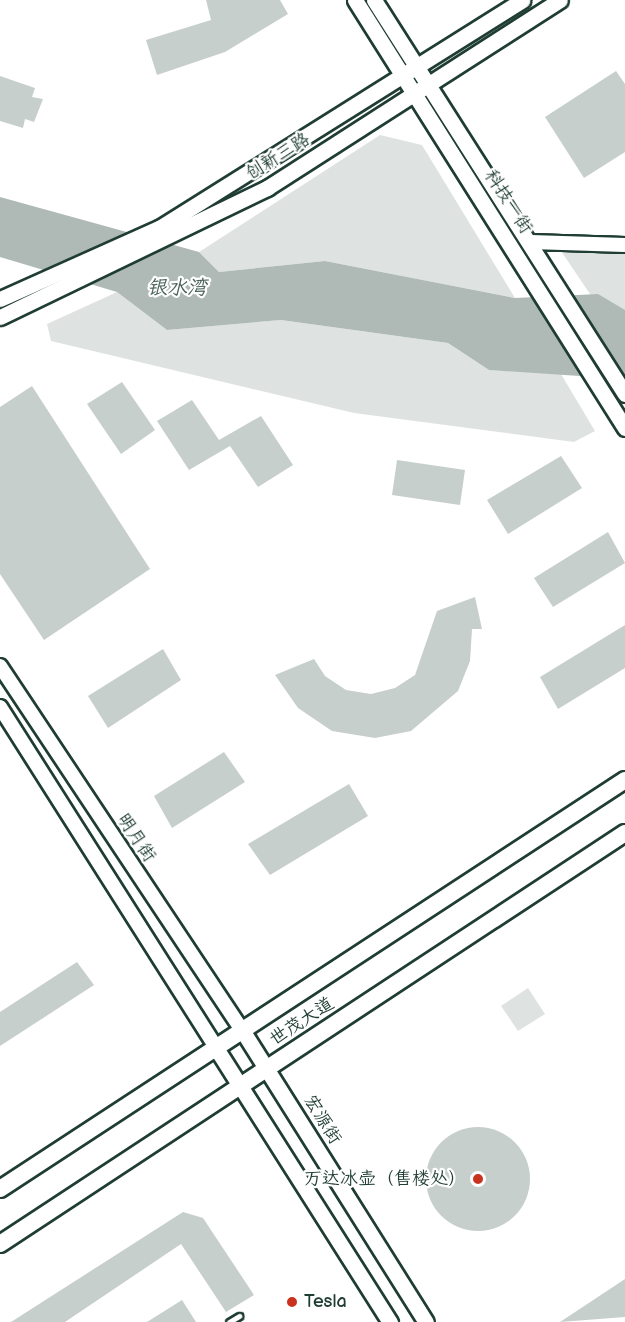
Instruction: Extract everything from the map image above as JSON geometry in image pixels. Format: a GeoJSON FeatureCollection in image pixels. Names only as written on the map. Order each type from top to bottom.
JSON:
{"type":"FeatureCollection","features":[{"type":"Feature","properties":{"kind":"main road","name":"科技一街"},"geometry":{"type":"LineString","coordinates":[[355,0],[410,71],[428,85],[532,244],[625,394]]}},
{"type":"Feature","properties":{"kind":"main road","name":"科技一街"},"geometry":{"type":"LineString","coordinates":[[375,0],[410,71],[415,93],[518,253],[625,428]]}},
{"type":"Feature","properties":{"kind":"main road","name":"创新三路"},"geometry":{"type":"LineString","coordinates":[[0,299],[159,228],[522,0]]}},
{"type":"Feature","properties":{"kind":"main road","name":"创新三路"},"geometry":{"type":"LineString","coordinates":[[0,316],[69,287],[267,188],[560,0]]}},
{"type":"Feature","properties":{"kind":"main road","name":"世茂大道"},"geometry":{"type":"LineString","coordinates":[[0,1189],[625,780]]}},
{"type":"Feature","properties":{"kind":"main road","name":"世茂大道"},"geometry":{"type":"LineString","coordinates":[[0,1244],[625,833]]}},
{"type":"Feature","properties":{"kind":"main road","name":"宏源街"},"geometry":{"type":"LineString","coordinates":[[242,1030],[426,1322]]}},
{"type":"Feature","properties":{"kind":"main road"},"geometry":{"type":"LineString","coordinates":[[216,1048],[390,1322]]}},
{"type":"Feature","properties":{"kind":"street"},"geometry":{"type":"LineString","coordinates":[[532,244],[625,245]]}},
{"type":"Feature","properties":{"kind":"street","name":"明月街"},"geometry":{"type":"LineString","coordinates":[[0,666],[242,1030]]}},
{"type":"Feature","properties":{"kind":"street"},"geometry":{"type":"LineString","coordinates":[[0,707],[216,1048]]}},
{"type":"Feature","properties":{"kind":"lane"},"geometry":{"type":"LineString","coordinates":[[230,1322],[239,1316]]}},
{"type":"Feature","properties":{"kind":"shaded area"},"geometry":{"type":"Polygon","coordinates":[[[380,135],[422,145],[515,298],[325,261],[219,272],[199,252],[380,135]]]}},
{"type":"Feature","properties":{"kind":"shaded area"},"geometry":{"type":"Polygon","coordinates":[[[561,251],[625,253],[625,346],[561,251]]]}},
{"type":"Feature","properties":{"kind":"shaded area"},"geometry":{"type":"Polygon","coordinates":[[[117,292],[167,330],[281,320],[448,343],[489,370],[561,374],[595,431],[574,442],[354,413],[51,341],[47,324],[117,292]]]}},
{"type":"Feature","properties":{"kind":"shaded area"},"geometry":{"type":"Polygon","coordinates":[[[528,988],[545,1014],[518,1031],[501,1006],[528,988]]]}},
{"type":"Feature","properties":{"kind":"water","name":"银水湾"},"geometry":{"type":"Polygon","coordinates":[[[0,197],[199,252],[219,272],[325,261],[515,298],[598,294],[625,310],[625,379],[489,370],[448,343],[281,320],[167,330],[117,292],[0,257],[0,197]]]}},
{"type":"Feature","properties":{"kind":"building"},"geometry":{"type":"Polygon","coordinates":[[[206,0],[280,0],[288,14],[225,52],[157,75],[146,40],[211,20],[206,0]]]}},
{"type":"Feature","properties":{"kind":"building"},"geometry":{"type":"Polygon","coordinates":[[[616,71],[625,84],[625,152],[584,178],[545,117],[616,71]]]}},
{"type":"Feature","properties":{"kind":"building"},"geometry":{"type":"Polygon","coordinates":[[[0,76],[35,88],[32,97],[43,99],[34,122],[25,119],[23,128],[0,121],[0,76]]]}},
{"type":"Feature","properties":{"kind":"building"},"geometry":{"type":"Polygon","coordinates":[[[122,382],[155,430],[121,454],[87,404],[122,382]]]}},
{"type":"Feature","properties":{"kind":"building"},"geometry":{"type":"Polygon","coordinates":[[[32,386],[150,569],[44,640],[0,574],[0,407],[32,386]]]}},
{"type":"Feature","properties":{"kind":"building"},"geometry":{"type":"Polygon","coordinates":[[[192,400],[219,440],[261,416],[293,465],[258,487],[230,446],[189,470],[157,421],[192,400]]]}},
{"type":"Feature","properties":{"kind":"building"},"geometry":{"type":"Polygon","coordinates":[[[561,456],[582,488],[508,534],[487,500],[561,456]]]}},
{"type":"Feature","properties":{"kind":"building"},"geometry":{"type":"Polygon","coordinates":[[[397,460],[465,470],[460,505],[392,495],[397,460]]]}},
{"type":"Feature","properties":{"kind":"building"},"geometry":{"type":"Polygon","coordinates":[[[608,532],[625,563],[553,607],[534,578],[608,532]]]}},
{"type":"Feature","properties":{"kind":"building"},"geometry":{"type":"Polygon","coordinates":[[[475,597],[482,629],[472,629],[470,661],[458,691],[411,731],[375,738],[332,731],[298,708],[275,675],[314,659],[325,676],[346,690],[371,694],[395,688],[415,675],[437,611],[475,597]]]}},
{"type":"Feature","properties":{"kind":"building"},"geometry":{"type":"Polygon","coordinates":[[[625,625],[625,668],[558,709],[540,677],[625,625]]]}},
{"type":"Feature","properties":{"kind":"building"},"geometry":{"type":"Polygon","coordinates":[[[163,649],[181,680],[108,728],[88,696],[163,649]]]}},
{"type":"Feature","properties":{"kind":"building"},"geometry":{"type":"Polygon","coordinates":[[[224,752],[245,782],[172,828],[154,796],[224,752]]]}},
{"type":"Feature","properties":{"kind":"building"},"geometry":{"type":"Polygon","coordinates":[[[349,784],[368,816],[270,875],[248,844],[349,784]]]}},
{"type":"Feature","properties":{"kind":"building"},"geometry":{"type":"Polygon","coordinates":[[[77,962],[94,985],[0,1046],[0,1012],[77,962]]]}},
{"type":"Feature","properties":{"kind":"building","name":"万达冰壶（售楼处）"},"geometry":{"type":"Polygon","coordinates":[[[478,1127],[498,1131],[507,1136],[521,1150],[526,1159],[530,1179],[526,1199],[521,1208],[507,1222],[498,1227],[478,1231],[458,1227],[449,1222],[435,1208],[430,1199],[426,1179],[430,1159],[435,1150],[449,1136],[458,1131],[478,1127]]]}},
{"type":"Feature","properties":{"kind":"building"},"geometry":{"type":"Polygon","coordinates":[[[183,1212],[203,1218],[254,1295],[226,1312],[181,1244],[65,1322],[11,1322],[183,1212]]]}},
{"type":"Feature","properties":{"kind":"building"},"geometry":{"type":"Polygon","coordinates":[[[625,1279],[625,1317],[560,1322],[625,1279]]]}},
{"type":"Feature","properties":{"kind":"building"},"geometry":{"type":"Polygon","coordinates":[[[182,1300],[196,1322],[147,1322],[182,1300]]]}},
{"type":"Feature","properties":{"kind":"place","name":"万达冰壶（售楼处）"},"geometry":{"type":"Point","coordinates":[478,1179]}},
{"type":"Feature","properties":{"kind":"place","name":"Tesla"},"geometry":{"type":"Point","coordinates":[292,1302]}}]}
